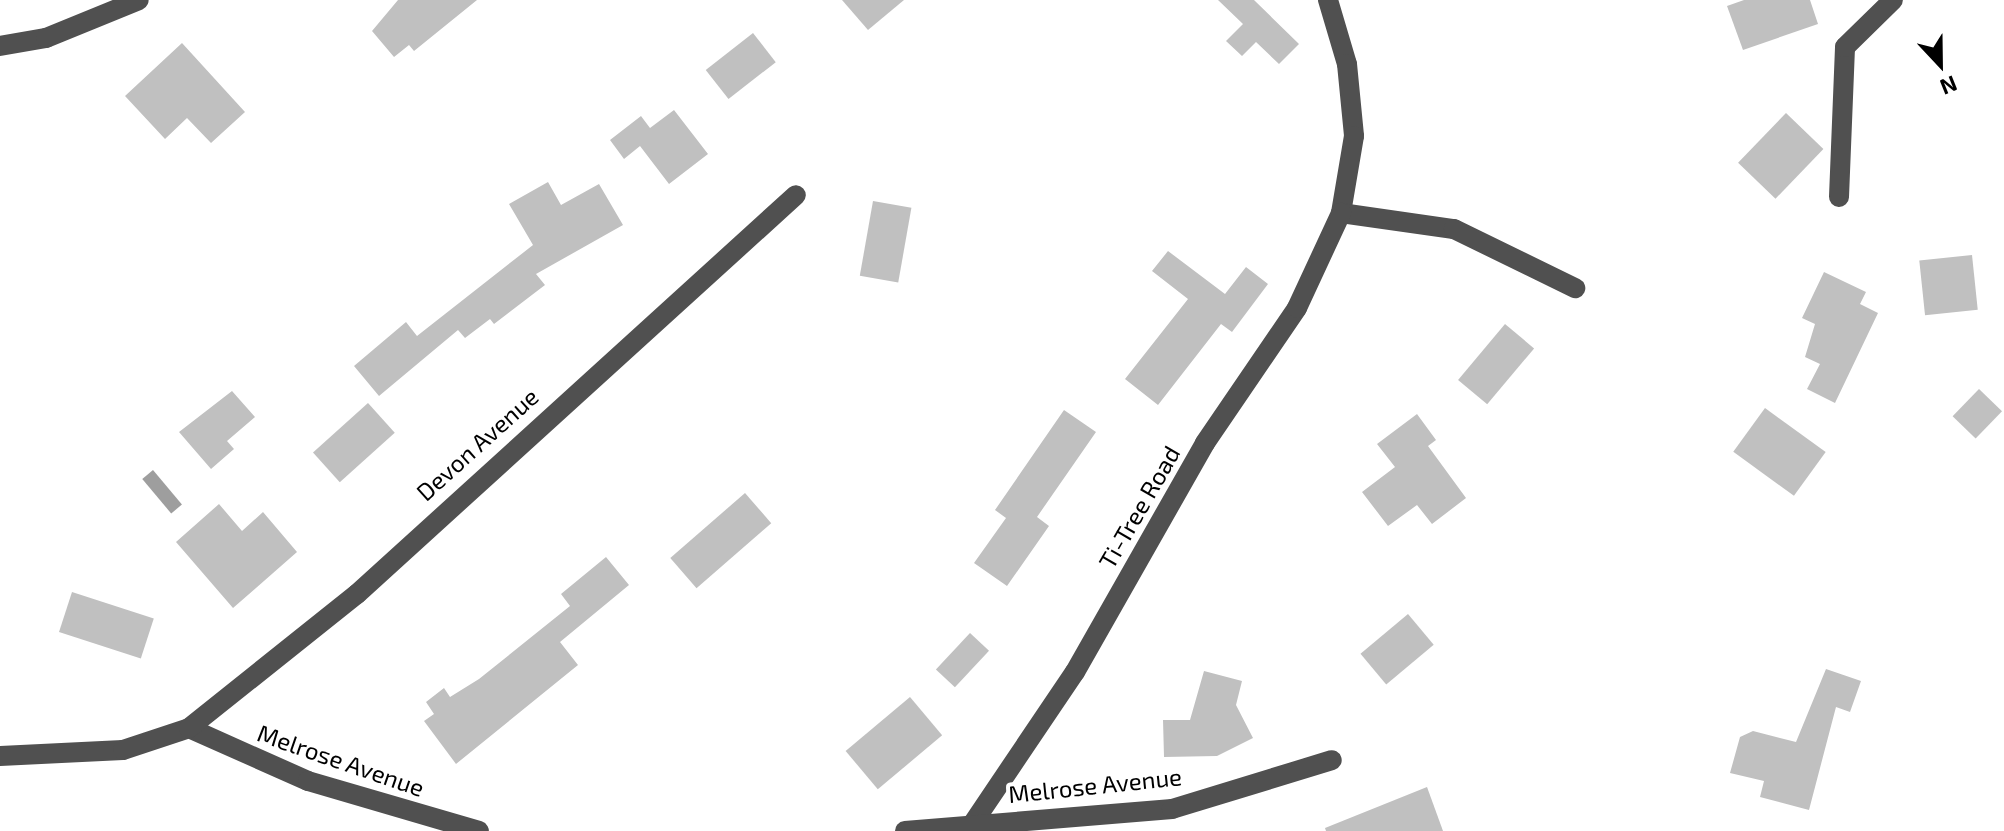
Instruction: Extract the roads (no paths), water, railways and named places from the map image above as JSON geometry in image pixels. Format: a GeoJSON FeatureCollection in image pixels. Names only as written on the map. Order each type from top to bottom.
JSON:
{"type":"FeatureCollection","features":[{"type":"Feature","properties":{"kind":"street"},"geometry":{"type":"LineString","coordinates":[[0,46],[46,38],[139,0]]}},
{"type":"Feature","properties":{"kind":"street","name":"Ti-Tree Road"},"geometry":{"type":"LineString","coordinates":[[973,823],[1075,672],[1205,443],[1297,308],[1341,213],[1354,136],[1347,64],[1328,0]]}},
{"type":"Feature","properties":{"kind":"street"},"geometry":{"type":"LineString","coordinates":[[1839,197],[1845,47],[1893,0]]}},
{"type":"Feature","properties":{"kind":"street","name":"Devon Avenue"},"geometry":{"type":"LineString","coordinates":[[189,728],[357,594],[796,195]]}},
{"type":"Feature","properties":{"kind":"street"},"geometry":{"type":"LineString","coordinates":[[1341,213],[1454,229],[1575,288]]}},
{"type":"Feature","properties":{"kind":"street"},"geometry":{"type":"LineString","coordinates":[[0,756],[123,750],[189,728]]}},
{"type":"Feature","properties":{"kind":"street","name":"Melrose Avenue"},"geometry":{"type":"LineString","coordinates":[[189,728],[308,781],[479,831]]}},
{"type":"Feature","properties":{"kind":"street","name":"Melrose Avenue"},"geometry":{"type":"LineString","coordinates":[[905,831],[1172,809],[1332,760]]}}]}
